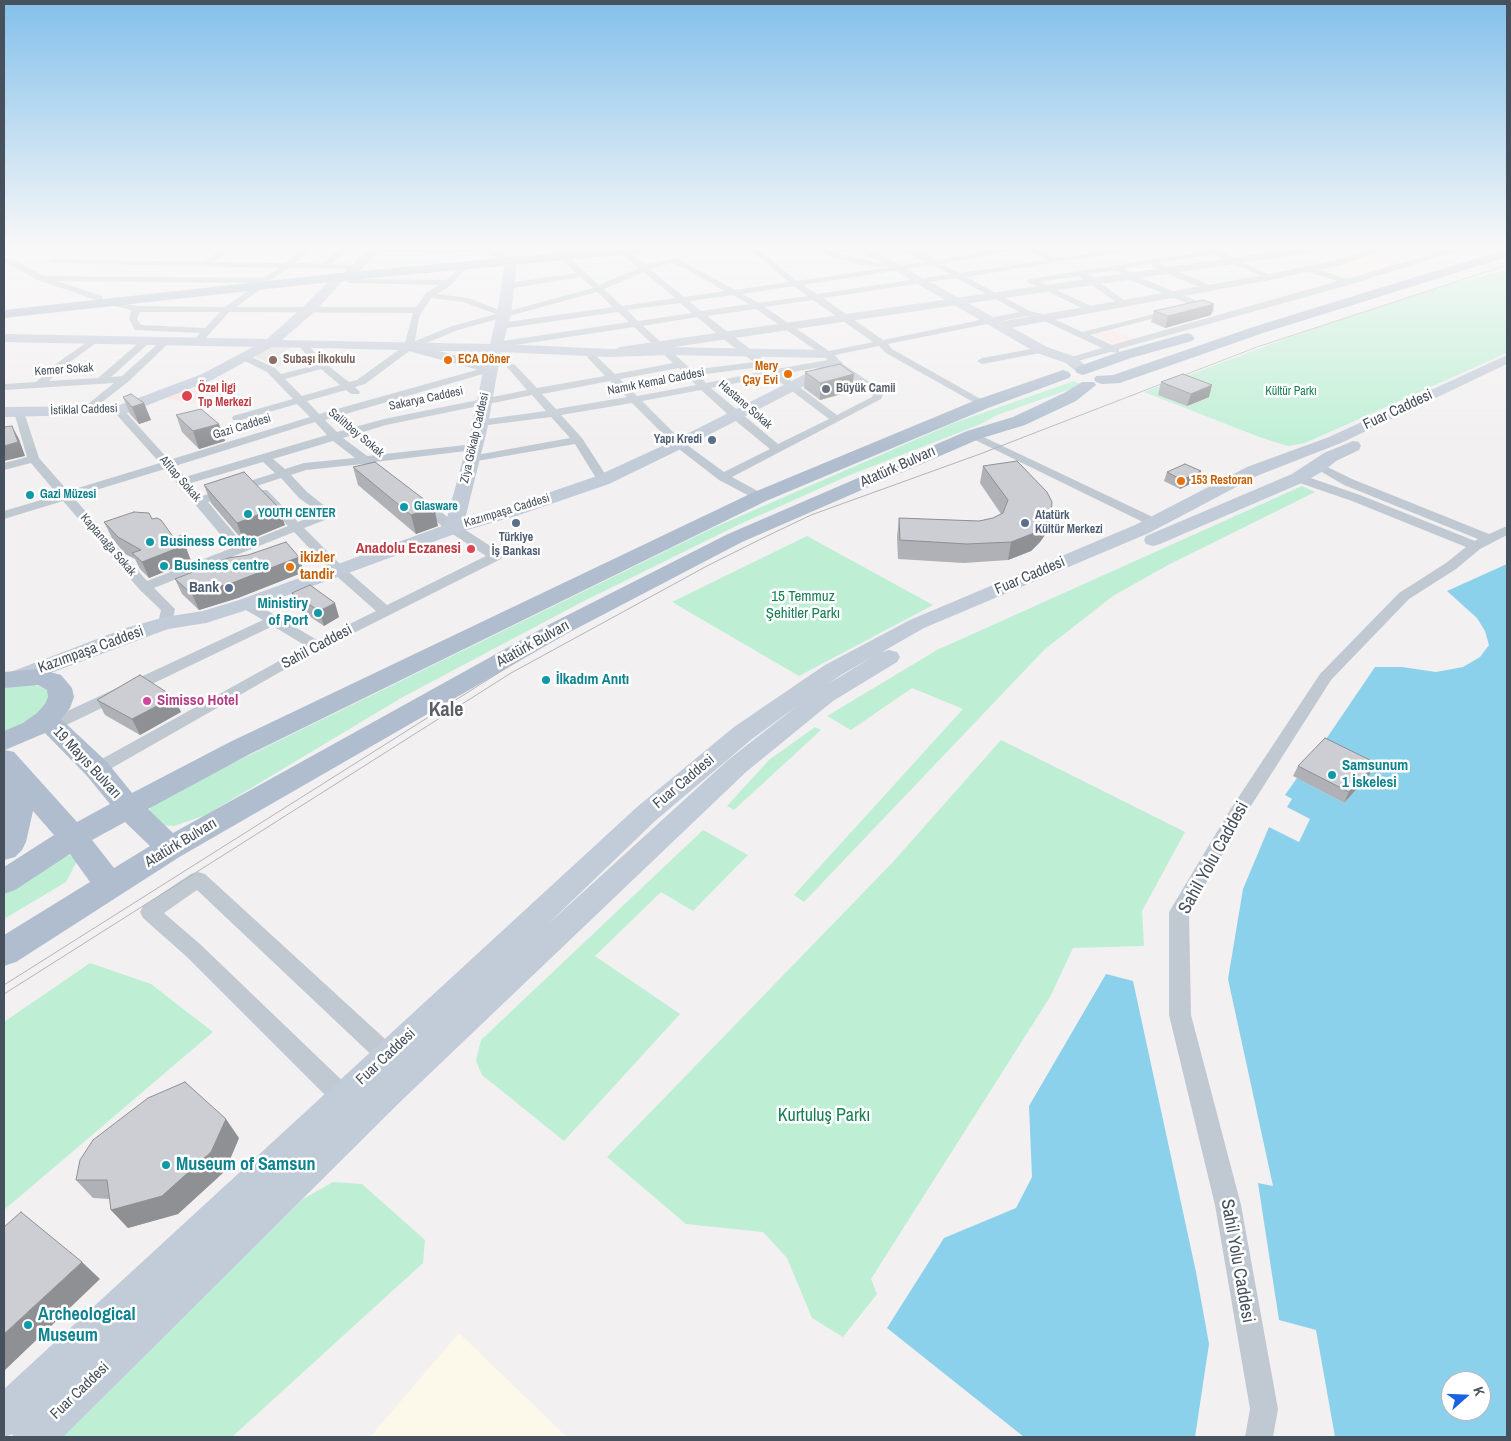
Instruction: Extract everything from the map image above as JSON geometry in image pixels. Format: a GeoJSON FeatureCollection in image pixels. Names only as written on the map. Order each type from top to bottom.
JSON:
{"type":"FeatureCollection","features":[{"type":"Feature","properties":{"kind":"main road","name":"İstiklal Caddesi"},"geometry":{"type":"LineString","coordinates":[[11,412],[119,410],[207,377],[270,342],[300,316]]}},
{"type":"Feature","properties":{"kind":"main road","name":"Ziya Gökalp Caddesi"},"geometry":{"type":"LineString","coordinates":[[453,528],[473,453],[503,316]]}},
{"type":"Feature","properties":{"kind":"main road"},"geometry":{"type":"LineString","coordinates":[[982,316],[1073,370]]}},
{"type":"Feature","properties":{"kind":"main road","name":"Atatürk Bulvarı"},"geometry":{"type":"LineString","coordinates":[[4,882],[73,837],[240,748],[759,497],[982,404],[1119,352],[1263,316]]}},
{"type":"Feature","properties":{"kind":"main road","name":"Atatürk Bulvarı"},"geometry":{"type":"LineString","coordinates":[[1073,370],[1114,380],[1302,316]]}},
{"type":"Feature","properties":{"kind":"main road"},"geometry":{"type":"LineString","coordinates":[[5,340],[94,341],[201,337],[303,345],[496,347],[610,353],[664,349],[750,354],[775,363],[833,360]]}},
{"type":"Feature","properties":{"kind":"main road","name":"Kazımpaşa Caddesi"},"geometry":{"type":"LineString","coordinates":[[15,678],[134,641],[165,623],[206,617],[246,604],[453,528],[513,511],[603,480],[680,444],[793,387],[833,360]]}},
{"type":"Feature","properties":{"kind":"main road","name":"Fuar Caddesi"},"geometry":{"type":"LineString","coordinates":[[4,1416],[646,814],[743,733],[833,670],[917,624],[1155,523],[1253,471],[1298,471],[1335,440],[1507,360]]}},
{"type":"Feature","properties":{"kind":"main road","name":"Atatürk Bulvarı"},"geometry":{"type":"LineString","coordinates":[[4,952],[170,848],[560,628],[735,538],[972,435],[1019,420],[1070,397],[1073,370]]}},
{"type":"Feature","properties":{"kind":"main road","name":"Fuar Caddesi"},"geometry":{"type":"LineString","coordinates":[[32,1437],[416,1065],[737,766],[825,696],[917,642],[1330,457],[1507,373]]}},
{"type":"Feature","properties":{"kind":"main road"},"geometry":{"type":"LineString","coordinates":[[4,741],[49,722],[61,697],[60,688],[52,681],[15,678]]}},
{"type":"Feature","properties":{"kind":"main road","name":"19 Mayıs Bulvarı"},"geometry":{"type":"LineString","coordinates":[[49,722],[97,769],[128,807],[170,848]]}},
{"type":"Feature","properties":{"kind":"main road"},"geometry":{"type":"LineString","coordinates":[[12,767],[73,837],[110,886]]}},
{"type":"Feature","properties":{"kind":"main road"},"geometry":{"type":"LineString","coordinates":[[4,850],[11,842],[19,812],[12,767]]}},
{"type":"Feature","properties":{"kind":"street"},"geometry":{"type":"LineString","coordinates":[[133,316],[138,328],[159,338]]}},
{"type":"Feature","properties":{"kind":"street"},"geometry":{"type":"LineString","coordinates":[[201,337],[220,316]]}},
{"type":"Feature","properties":{"kind":"street"},"geometry":{"type":"LineString","coordinates":[[408,347],[415,316]]}},
{"type":"Feature","properties":{"kind":"street"},"geometry":{"type":"LineString","coordinates":[[495,316],[502,320],[511,316]]}},
{"type":"Feature","properties":{"kind":"street"},"geometry":{"type":"LineString","coordinates":[[237,418],[362,382],[408,347],[455,328],[502,320],[569,316]]}},
{"type":"Feature","properties":{"kind":"street","name":"Hastane Sokak"},"geometry":{"type":"LineString","coordinates":[[628,316],[736,416],[778,450]]}},
{"type":"Feature","properties":{"kind":"street"},"geometry":{"type":"LineString","coordinates":[[496,347],[692,316]]}},
{"type":"Feature","properties":{"kind":"street"},"geometry":{"type":"LineString","coordinates":[[702,316],[726,337],[763,364]]}},
{"type":"Feature","properties":{"kind":"street"},"geometry":{"type":"LineString","coordinates":[[723,477],[876,399],[879,393],[773,316]]}},
{"type":"Feature","properties":{"kind":"street"},"geometry":{"type":"LineString","coordinates":[[840,316],[881,343],[889,351],[982,404]]}},
{"type":"Feature","properties":{"kind":"street"},"geometry":{"type":"LineString","coordinates":[[664,349],[726,337],[869,316]]}},
{"type":"Feature","properties":{"kind":"street"},"geometry":{"type":"LineString","coordinates":[[994,323],[1016,316]]}},
{"type":"Feature","properties":{"kind":"street"},"geometry":{"type":"LineString","coordinates":[[1040,316],[1119,352],[1227,316]]}},
{"type":"Feature","properties":{"kind":"street"},"geometry":{"type":"LineString","coordinates":[[833,360],[881,343],[994,323],[1047,316]]}},
{"type":"Feature","properties":{"kind":"street"},"geometry":{"type":"LineString","coordinates":[[1079,335],[1157,316]]}},
{"type":"Feature","properties":{"kind":"street"},"geometry":{"type":"LineString","coordinates":[[1229,316],[1243,322]]}},
{"type":"Feature","properties":{"kind":"street"},"geometry":{"type":"LineString","coordinates":[[557,318],[573,334],[581,348]]}},
{"type":"Feature","properties":{"kind":"street"},"geometry":{"type":"LineString","coordinates":[[83,412],[125,379],[159,338]]}},
{"type":"Feature","properties":{"kind":"street"},"geometry":{"type":"LineString","coordinates":[[101,380],[159,338]]}},
{"type":"Feature","properties":{"kind":"street"},"geometry":{"type":"LineString","coordinates":[[40,384],[60,365],[94,341]]}},
{"type":"Feature","properties":{"kind":"street"},"geometry":{"type":"LineString","coordinates":[[303,345],[323,366],[349,386],[384,422]]}},
{"type":"Feature","properties":{"kind":"street"},"geometry":{"type":"LineString","coordinates":[[408,347],[490,369]]}},
{"type":"Feature","properties":{"kind":"street"},"geometry":{"type":"LineString","coordinates":[[982,361],[1042,350]]}},
{"type":"Feature","properties":{"kind":"street","name":"Salihbey Sokak"},"geometry":{"type":"LineString","coordinates":[[244,357],[272,370],[334,436],[394,482]]}},
{"type":"Feature","properties":{"kind":"street"},"geometry":{"type":"LineString","coordinates":[[592,357],[680,444],[723,477],[759,497]]}},
{"type":"Feature","properties":{"kind":"street"},"geometry":{"type":"LineString","coordinates":[[690,373],[775,363],[793,387],[836,419]]}},
{"type":"Feature","properties":{"kind":"street","name":"Namık Kemal Caddesi"},"geometry":{"type":"LineString","coordinates":[[480,423],[553,413],[704,386],[775,363]]}},
{"type":"Feature","properties":{"kind":"street","name":"Sakarya Caddesi"},"geometry":{"type":"LineString","coordinates":[[182,482],[384,422],[485,401],[681,365]]}},
{"type":"Feature","properties":{"kind":"street"},"geometry":{"type":"LineString","coordinates":[[278,378],[323,366]]}},
{"type":"Feature","properties":{"kind":"street"},"geometry":{"type":"LineString","coordinates":[[512,367],[578,440],[603,480]]}},
{"type":"Feature","properties":{"kind":"street","name":"Gazi Caddesi"},"geometry":{"type":"LineString","coordinates":[[4,515],[366,404],[490,369]]}},
{"type":"Feature","properties":{"kind":"street","name":"Kemer Sokak"},"geometry":{"type":"LineString","coordinates":[[4,387],[125,379]]}},
{"type":"Feature","properties":{"kind":"street","name":"Afitap Sokak"},"geometry":{"type":"LineString","coordinates":[[119,410],[240,549]]}},
{"type":"Feature","properties":{"kind":"street","name":"Kaptanağa Sokak"},"geometry":{"type":"LineString","coordinates":[[11,412],[33,459],[145,587],[168,609],[165,623]]}},
{"type":"Feature","properties":{"kind":"street"},"geometry":{"type":"LineString","coordinates":[[972,435],[1155,523]]}},
{"type":"Feature","properties":{"kind":"street"},"geometry":{"type":"LineString","coordinates":[[200,501],[304,467],[365,460],[473,453],[578,440]]}},
{"type":"Feature","properties":{"kind":"street"},"geometry":{"type":"LineString","coordinates":[[145,587],[329,514],[303,495],[284,474],[264,457]]}},
{"type":"Feature","properties":{"kind":"street"},"geometry":{"type":"LineString","coordinates":[[4,467],[33,459]]}},
{"type":"Feature","properties":{"kind":"street"},"geometry":{"type":"LineString","coordinates":[[234,466],[338,570],[386,612]]}},
{"type":"Feature","properties":{"kind":"street"},"geometry":{"type":"LineString","coordinates":[[1298,471],[1348,482],[1448,523],[1482,542]]}},
{"type":"Feature","properties":{"kind":"street"},"geometry":{"type":"LineString","coordinates":[[1298,471],[1434,530],[1482,542]]}},
{"type":"Feature","properties":{"kind":"street"},"geometry":{"type":"LineString","coordinates":[[409,494],[453,528]]}},
{"type":"Feature","properties":{"kind":"street"},"geometry":{"type":"LineString","coordinates":[[1434,530],[1448,523]]}},
{"type":"Feature","properties":{"kind":"street","name":"Sahil Caddesi"},"geometry":{"type":"LineString","coordinates":[[97,769],[317,646],[496,556],[453,528]]}},
{"type":"Feature","properties":{"kind":"street","name":"Sahil Yolu Caddesi"},"geometry":{"type":"LineString","coordinates":[[1259,1437],[1264,1409],[1228,1204],[1180,1015],[1179,912],[1236,815],[1325,677],[1404,596],[1451,566],[1482,542],[1507,530]]}},
{"type":"Feature","properties":{"kind":"street"},"geometry":{"type":"LineString","coordinates":[[246,604],[317,646]]}},
{"type":"Feature","properties":{"kind":"street"},"geometry":{"type":"LineString","coordinates":[[49,722],[274,620]]}},
{"type":"Feature","properties":{"kind":"street"},"geometry":{"type":"LineString","coordinates":[[343,1097],[194,950],[150,912],[198,879],[388,1056]]}},
{"type":"Feature","properties":{"kind":"shaded area"},"geometry":{"type":"Polygon","coordinates":[[[1110,330],[1136,340],[1119,346],[1093,335],[1110,330]]]}},
{"type":"Feature","properties":{"kind":"shaded area","name":"Subaşı İlkokulu"},"geometry":{"type":"Polygon","coordinates":[[[276,345],[293,345],[279,356],[291,363],[276,367],[254,356],[276,345]]]}},
{"type":"Feature","properties":{"kind":"shaded area","name":"Özel İlgi Tıp Merkezi"},"geometry":{"type":"Polygon","coordinates":[[[186,388],[209,395],[188,404],[164,397],[186,388]]]}},
{"type":"Feature","properties":{"kind":"shaded area"},"geometry":{"type":"Polygon","coordinates":[[[459,1333],[567,1437],[370,1437],[459,1333]]]}},
{"type":"Feature","properties":{"kind":"green space","name":"Kültür Parkı"},"geometry":{"type":"Polygon","coordinates":[[[1350,316],[1507,316],[1507,353],[1305,443],[1288,446],[1262,438],[1144,392],[1314,328],[1350,316]]]}},
{"type":"Feature","properties":{"kind":"green space"},"geometry":{"type":"Polygon","coordinates":[[[1074,381],[1082,385],[997,415],[981,424],[850,475],[738,525],[582,602],[401,698],[206,815],[174,826],[160,825],[148,816],[150,807],[209,775],[713,528],[954,423],[1074,381]]]}},
{"type":"Feature","properties":{"kind":"green space"},"geometry":{"type":"Polygon","coordinates":[[[1302,486],[1315,492],[1168,565],[1113,596],[1045,649],[804,902],[794,895],[963,709],[912,688],[851,730],[827,716],[937,650],[1302,486]]]}},
{"type":"Feature","properties":{"kind":"green space","name":"15 Temmuz Şehitler Parkı"},"geometry":{"type":"Polygon","coordinates":[[[807,536],[933,605],[799,676],[672,602],[807,536]]]}},
{"type":"Feature","properties":{"kind":"green space"},"geometry":{"type":"Polygon","coordinates":[[[28,684],[47,690],[50,697],[48,705],[15,730],[4,734],[4,687],[28,684]]]}},
{"type":"Feature","properties":{"kind":"green space"},"geometry":{"type":"Polygon","coordinates":[[[815,727],[821,730],[734,810],[727,806],[769,760],[815,727]]]}},
{"type":"Feature","properties":{"kind":"green space","name":"Kurtuluş Parkı"},"geometry":{"type":"Polygon","coordinates":[[[1001,740],[1185,832],[1142,911],[1144,946],[1073,948],[1050,997],[871,1279],[877,1294],[843,1337],[812,1318],[787,1258],[763,1232],[686,1224],[607,1157],[892,863],[1001,740]]]}},
{"type":"Feature","properties":{"kind":"green space"},"geometry":{"type":"Polygon","coordinates":[[[703,830],[748,855],[693,911],[661,892],[595,956],[680,1014],[564,1141],[482,1075],[476,1061],[481,1040],[703,830]]]}},
{"type":"Feature","properties":{"kind":"green space"},"geometry":{"type":"Polygon","coordinates":[[[72,855],[77,861],[66,882],[4,919],[4,891],[57,858],[72,855]]]}},
{"type":"Feature","properties":{"kind":"green space"},"geometry":{"type":"Polygon","coordinates":[[[90,963],[151,984],[213,1032],[4,1210],[4,1022],[90,963]]]}},
{"type":"Feature","properties":{"kind":"green space"},"geometry":{"type":"Polygon","coordinates":[[[333,1182],[362,1184],[425,1240],[423,1263],[232,1437],[58,1437],[303,1199],[333,1182]]]}},
{"type":"Feature","properties":{"kind":"water"},"geometry":{"type":"Polygon","coordinates":[[[1507,564],[1507,1437],[1335,1437],[1316,1330],[1279,1320],[1258,1183],[1273,1186],[1228,979],[1243,889],[1269,827],[1299,842],[1310,819],[1287,807],[1292,799],[1285,795],[1297,778],[1344,803],[1370,774],[1320,748],[1375,667],[1402,667],[1436,672],[1463,667],[1480,657],[1489,645],[1485,631],[1477,618],[1447,591],[1507,564]]]}},
{"type":"Feature","properties":{"kind":"water"},"geometry":{"type":"Polygon","coordinates":[[[1106,974],[1133,981],[1196,1272],[1209,1344],[1195,1437],[1024,1437],[887,1328],[944,1238],[1016,1208],[1032,1177],[1029,1106],[1106,974]]]}},
{"type":"Feature","properties":{"kind":"building"},"geometry":{"type":"Polygon","coordinates":[[[840,364],[854,374],[820,383],[805,372],[840,364]]]}},
{"type":"Feature","properties":{"kind":"building"},"geometry":{"type":"Polygon","coordinates":[[[1183,374],[1212,385],[1191,394],[1161,382],[1183,374]]]}},
{"type":"Feature","properties":{"kind":"building"},"geometry":{"type":"Polygon","coordinates":[[[131,394],[144,403],[132,407],[123,397],[131,394]]]}},
{"type":"Feature","properties":{"kind":"building"},"geometry":{"type":"Polygon","coordinates":[[[201,409],[219,424],[193,431],[176,415],[201,409]]]}},
{"type":"Feature","properties":{"kind":"building"},"geometry":{"type":"Polygon","coordinates":[[[12,426],[18,442],[4,446],[4,427],[12,426]]]}},
{"type":"Feature","properties":{"kind":"building"},"geometry":{"type":"Polygon","coordinates":[[[1017,461],[1047,492],[1052,502],[1051,513],[1044,524],[1034,533],[1011,542],[967,544],[900,540],[899,518],[979,521],[993,518],[1003,513],[1008,500],[983,466],[1017,461]]]}},
{"type":"Feature","properties":{"kind":"building"},"geometry":{"type":"Polygon","coordinates":[[[375,462],[434,507],[411,515],[353,467],[375,462]]]}},
{"type":"Feature","properties":{"kind":"building"},"geometry":{"type":"Polygon","coordinates":[[[1185,464],[1201,471],[1182,480],[1167,472],[1185,464]]]}},
{"type":"Feature","properties":{"kind":"building"},"geometry":{"type":"Polygon","coordinates":[[[244,472],[278,507],[237,523],[204,485],[244,472]]]}},
{"type":"Feature","properties":{"kind":"building"},"geometry":{"type":"Polygon","coordinates":[[[134,512],[149,513],[152,519],[157,518],[161,520],[174,538],[181,535],[185,545],[142,562],[132,553],[141,550],[118,537],[104,522],[134,512]]]}},
{"type":"Feature","properties":{"kind":"building"},"geometry":{"type":"Polygon","coordinates":[[[286,542],[299,557],[232,583],[192,594],[175,579],[228,558],[248,555],[286,542]]]}},
{"type":"Feature","properties":{"kind":"building"},"geometry":{"type":"Polygon","coordinates":[[[310,585],[335,603],[319,611],[292,593],[310,585]]]}},
{"type":"Feature","properties":{"kind":"building"},"geometry":{"type":"Polygon","coordinates":[[[140,675],[174,697],[132,719],[97,700],[140,675]]]}},
{"type":"Feature","properties":{"kind":"building","name":"Samsunum 1 İskelesi"},"geometry":{"type":"Polygon","coordinates":[[[1325,738],[1376,763],[1349,792],[1298,766],[1325,738]]]}},
{"type":"Feature","properties":{"kind":"building","name":"Museum of Samsun"},"geometry":{"type":"Polygon","coordinates":[[[185,1082],[226,1119],[211,1152],[162,1196],[111,1210],[107,1180],[76,1180],[80,1160],[93,1140],[148,1098],[185,1082]]]}},
{"type":"Feature","properties":{"kind":"building"},"geometry":{"type":"Polygon","coordinates":[[[21,1212],[82,1262],[4,1334],[4,1227],[21,1212]]]}},
{"type":"Feature","properties":{"kind":"tram line"},"geometry":{"type":"LineString","coordinates":[[4,994],[511,673],[707,566],[811,515],[980,454],[1257,347],[1351,316]]}},
{"type":"Feature","properties":{"kind":"tram line"},"geometry":{"type":"LineString","coordinates":[[4,985],[519,660]]}},
{"type":"Feature","properties":{"kind":"place","name":"Subaşı İlkokulu"},"geometry":{"type":"Point","coordinates":[273,360]}},
{"type":"Feature","properties":{"kind":"place","name":"ECA Döner"},"geometry":{"type":"Point","coordinates":[448,360]}},
{"type":"Feature","properties":{"kind":"place","name":"Mery Çay Evi"},"geometry":{"type":"Point","coordinates":[788,374]}},
{"type":"Feature","properties":{"kind":"place","name":"Büyük Camii"},"geometry":{"type":"Point","coordinates":[826,389]}},
{"type":"Feature","properties":{"kind":"place","name":"Özel İlgi Tıp Merkezi"},"geometry":{"type":"Point","coordinates":[187,396]}},
{"type":"Feature","properties":{"kind":"place","name":"Yapı Kredi"},"geometry":{"type":"Point","coordinates":[712,440]}},
{"type":"Feature","properties":{"kind":"place","name":"153 Restoran"},"geometry":{"type":"Point","coordinates":[1181,481]}},
{"type":"Feature","properties":{"kind":"place","name":"Gazi Müzesi"},"geometry":{"type":"Point","coordinates":[30,495]}},
{"type":"Feature","properties":{"kind":"place","name":"Glasware"},"geometry":{"type":"Point","coordinates":[404,507]}},
{"type":"Feature","properties":{"kind":"place","name":"YOUTH CENTER"},"geometry":{"type":"Point","coordinates":[248,514]}},
{"type":"Feature","properties":{"kind":"place","name":"Türkiye İş Bankası"},"geometry":{"type":"Point","coordinates":[516,523]}},
{"type":"Feature","properties":{"kind":"place","name":"Atatürk Kültür Merkezi"},"geometry":{"type":"Point","coordinates":[1025,523]}},
{"type":"Feature","properties":{"kind":"place","name":"Business Centre"},"geometry":{"type":"Point","coordinates":[150,542]}},
{"type":"Feature","properties":{"kind":"place","name":"Anadolu Eczanesi"},"geometry":{"type":"Point","coordinates":[471,549]}},
{"type":"Feature","properties":{"kind":"place","name":"Business centre"},"geometry":{"type":"Point","coordinates":[164,566]}},
{"type":"Feature","properties":{"kind":"place","name":"ikizler tandir"},"geometry":{"type":"Point","coordinates":[290,567]}},
{"type":"Feature","properties":{"kind":"place","name":"Bank"},"geometry":{"type":"Point","coordinates":[229,588]}},
{"type":"Feature","properties":{"kind":"place","name":"Ministiry of Port"},"geometry":{"type":"Point","coordinates":[318,613]}},
{"type":"Feature","properties":{"kind":"place","name":"İlkadım Anıtı"},"geometry":{"type":"Point","coordinates":[546,680]}},
{"type":"Feature","properties":{"kind":"place","name":"Simisso Hotel"},"geometry":{"type":"Point","coordinates":[147,701]}},
{"type":"Feature","properties":{"kind":"place","name":"Samsunum 1 İskelesi"},"geometry":{"type":"Point","coordinates":[1332,775]}},
{"type":"Feature","properties":{"kind":"place","name":"Museum of Samsun"},"geometry":{"type":"Point","coordinates":[166,1165]}},
{"type":"Feature","properties":{"kind":"place","name":"Archeological Museum"},"geometry":{"type":"Point","coordinates":[28,1325]}},
{"type":"Feature","properties":{"kind":"district","name":"Kale"},"geometry":{"type":"Point","coordinates":[446,711]}}]}
